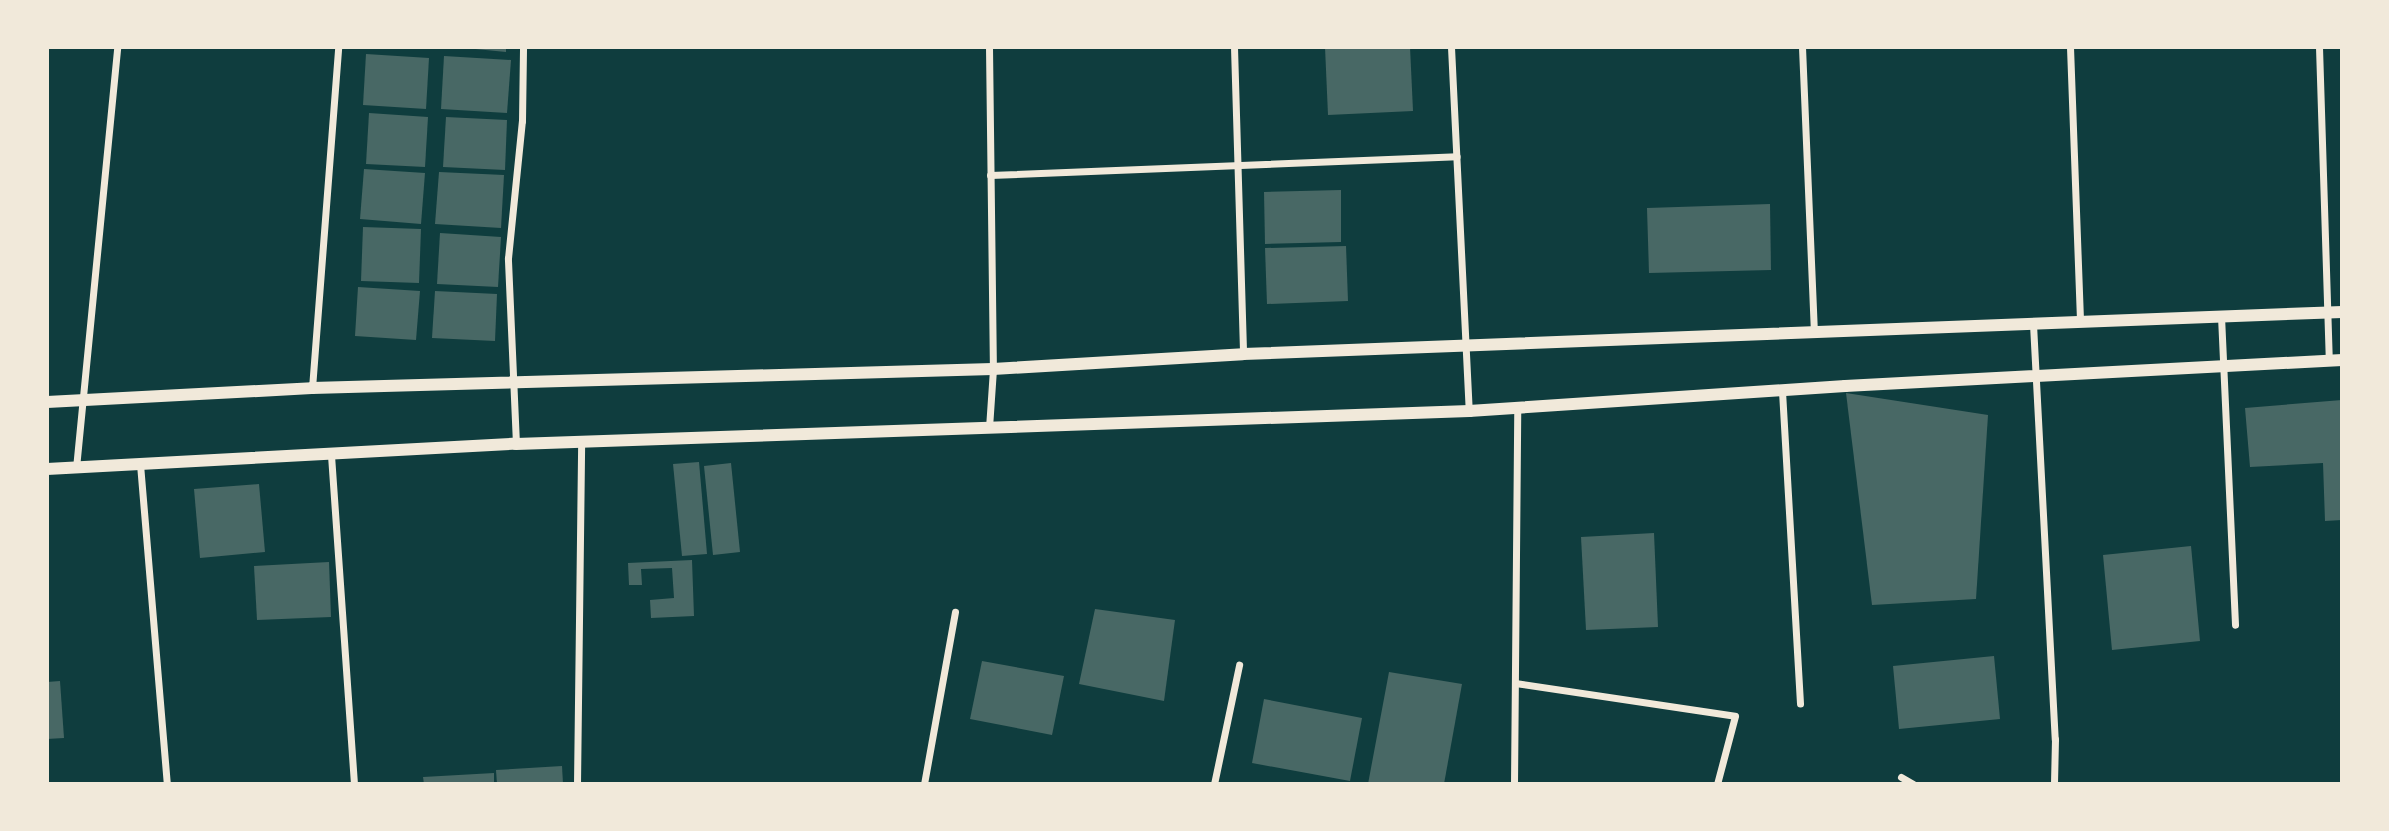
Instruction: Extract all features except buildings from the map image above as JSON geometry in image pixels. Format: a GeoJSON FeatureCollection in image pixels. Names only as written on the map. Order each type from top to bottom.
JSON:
{"type":"FeatureCollection","features":[{"type":"Feature","properties":{"kind":"street"},"geometry":{"type":"LineString","coordinates":[[76,468],[117,47]]}},
{"type":"Feature","properties":{"kind":"street"},"geometry":{"type":"LineString","coordinates":[[312,387],[338,47]]}},
{"type":"Feature","properties":{"kind":"street"},"geometry":{"type":"LineString","coordinates":[[516,444],[508,258],[522,121],[523,47]]}},
{"type":"Feature","properties":{"kind":"street"},"geometry":{"type":"LineString","coordinates":[[989,47],[993,369],[989,430]]}},
{"type":"Feature","properties":{"kind":"street"},"geometry":{"type":"LineString","coordinates":[[1234,47],[1243,354]]}},
{"type":"Feature","properties":{"kind":"street"},"geometry":{"type":"LineString","coordinates":[[1451,47],[1469,411]]}},
{"type":"Feature","properties":{"kind":"street"},"geometry":{"type":"LineString","coordinates":[[1802,47],[1814,332]]}},
{"type":"Feature","properties":{"kind":"street"},"geometry":{"type":"LineString","coordinates":[[2070,47],[2080,322]]}},
{"type":"Feature","properties":{"kind":"street"},"geometry":{"type":"LineString","coordinates":[[47,469],[516,444],[989,430],[1469,411],[2035,375],[2335,360],[2335,312],[2319,47]]}},
{"type":"Feature","properties":{"kind":"street"},"geometry":{"type":"LineString","coordinates":[[990,175],[1457,156]]}},
{"type":"Feature","properties":{"kind":"street"},"geometry":{"type":"LineString","coordinates":[[47,402],[312,387],[993,369],[1243,354],[2335,312]]}},
{"type":"Feature","properties":{"kind":"street"},"geometry":{"type":"LineString","coordinates":[[2221,316],[2235,625]]}},
{"type":"Feature","properties":{"kind":"street"},"geometry":{"type":"LineString","coordinates":[[2033,324],[2055,739],[2054,784]]}},
{"type":"Feature","properties":{"kind":"street"},"geometry":{"type":"LineString","coordinates":[[1782,391],[1800,704]]}},
{"type":"Feature","properties":{"kind":"street"},"geometry":{"type":"LineString","coordinates":[[1514,784],[1517,408]]}},
{"type":"Feature","properties":{"kind":"street"},"geometry":{"type":"LineString","coordinates":[[578,784],[581,442]]}},
{"type":"Feature","properties":{"kind":"street"},"geometry":{"type":"LineString","coordinates":[[331,455],[354,784]]}},
{"type":"Feature","properties":{"kind":"street"},"geometry":{"type":"LineString","coordinates":[[140,462],[167,784]]}},
{"type":"Feature","properties":{"kind":"street"},"geometry":{"type":"LineString","coordinates":[[924,784],[955,612]]}},
{"type":"Feature","properties":{"kind":"street"},"geometry":{"type":"LineString","coordinates":[[1214,784],[1238,665]]}},
{"type":"Feature","properties":{"kind":"street"},"geometry":{"type":"LineString","coordinates":[[1515,683],[1735,716],[1717,784]]}},
{"type":"Feature","properties":{"kind":"street"},"geometry":{"type":"LineString","coordinates":[[1900,777],[1913,784]]}}]}
